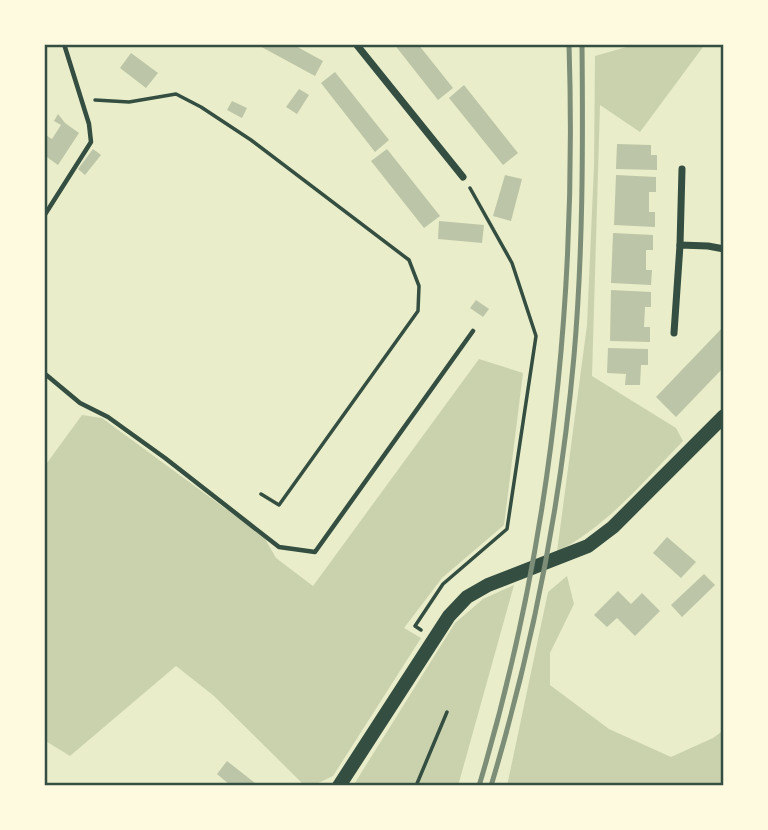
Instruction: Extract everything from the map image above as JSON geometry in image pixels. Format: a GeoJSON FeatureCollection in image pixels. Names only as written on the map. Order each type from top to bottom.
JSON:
{"type":"FeatureCollection","features":[{"type":"Feature","properties":{"kind":"main road"},"geometry":{"type":"LineString","coordinates":[[339,786],[449,616],[467,597],[488,585],[588,546],[613,527],[724,416]]}},
{"type":"Feature","properties":{"kind":"street"},"geometry":{"type":"LineString","coordinates":[[356,44],[463,177]]}},
{"type":"Feature","properties":{"kind":"street"},"geometry":{"type":"LineString","coordinates":[[674,332],[682,169]]}},
{"type":"Feature","properties":{"kind":"street"},"geometry":{"type":"LineString","coordinates":[[680,245],[724,249]]}},
{"type":"Feature","properties":{"kind":"lane"},"geometry":{"type":"LineString","coordinates":[[44,215],[90,142],[89,124],[64,44]]}},
{"type":"Feature","properties":{"kind":"lane"},"geometry":{"type":"LineString","coordinates":[[44,373],[80,403],[108,416],[156,451],[279,547],[315,552],[473,331]]}},
{"type":"Feature","properties":{"kind":"path"},"geometry":{"type":"LineString","coordinates":[[82,100],[129,102],[176,94],[201,107],[251,141],[409,260],[419,286],[418,311],[279,505],[261,494]]}},
{"type":"Feature","properties":{"kind":"path"},"geometry":{"type":"LineString","coordinates":[[415,626],[443,584],[507,529],[536,336],[512,263],[463,177]]}},
{"type":"Feature","properties":{"kind":"path"},"geometry":{"type":"LineString","coordinates":[[416,786],[447,712]]}},
{"type":"Feature","properties":{"kind":"green space"},"geometry":{"type":"Polygon","coordinates":[[[637,44],[703,47],[640,132],[600,105],[592,376],[676,428],[683,441],[609,516],[557,552],[587,325],[594,166],[595,56],[637,44]]]}},
{"type":"Feature","properties":{"kind":"green space"},"geometry":{"type":"Polygon","coordinates":[[[479,359],[523,373],[504,525],[442,578],[404,628],[421,638],[333,776],[312,786],[305,786],[214,696],[176,666],[70,756],[44,740],[44,467],[82,415],[102,418],[264,537],[276,558],[313,586],[479,359]]]}},
{"type":"Feature","properties":{"kind":"green space"},"geometry":{"type":"Polygon","coordinates":[[[567,576],[574,604],[550,653],[550,685],[609,729],[671,757],[713,738],[724,730],[724,786],[507,786],[548,592],[567,576]]]}},
{"type":"Feature","properties":{"kind":"green space"},"geometry":{"type":"Polygon","coordinates":[[[514,585],[458,786],[353,786],[455,623],[483,599],[514,585]]]}},
{"type":"Feature","properties":{"kind":"building"},"geometry":{"type":"Polygon","coordinates":[[[256,44],[292,44],[323,61],[315,76],[256,44]]]}},
{"type":"Feature","properties":{"kind":"building"},"geometry":{"type":"Polygon","coordinates":[[[394,44],[418,44],[453,88],[438,100],[394,44]]]}},
{"type":"Feature","properties":{"kind":"building"},"geometry":{"type":"Polygon","coordinates":[[[131,53],[158,73],[146,88],[120,68],[131,53]]]}},
{"type":"Feature","properties":{"kind":"building"},"geometry":{"type":"Polygon","coordinates":[[[335,72],[389,140],[375,152],[321,83],[335,72]]]}},
{"type":"Feature","properties":{"kind":"building"},"geometry":{"type":"Polygon","coordinates":[[[464,85],[518,153],[503,165],[449,98],[464,85]]]}},
{"type":"Feature","properties":{"kind":"building"},"geometry":{"type":"Polygon","coordinates":[[[299,89],[309,95],[297,114],[286,107],[299,89]]]}},
{"type":"Feature","properties":{"kind":"building"},"geometry":{"type":"Polygon","coordinates":[[[232,101],[247,108],[242,118],[227,110],[232,101]]]}},
{"type":"Feature","properties":{"kind":"building"},"geometry":{"type":"Polygon","coordinates":[[[58,114],[79,133],[58,165],[44,155],[44,134],[52,139],[61,125],[54,121],[58,114]]]}},
{"type":"Feature","properties":{"kind":"building"},"geometry":{"type":"Polygon","coordinates":[[[617,144],[651,145],[651,155],[657,155],[657,170],[616,169],[617,144]]]}},
{"type":"Feature","properties":{"kind":"building"},"geometry":{"type":"Polygon","coordinates":[[[93,149],[101,155],[85,175],[78,169],[93,149]]]}},
{"type":"Feature","properties":{"kind":"building"},"geometry":{"type":"Polygon","coordinates":[[[387,149],[440,216],[424,228],[371,161],[387,149]]]}},
{"type":"Feature","properties":{"kind":"building"},"geometry":{"type":"Polygon","coordinates":[[[505,175],[522,179],[511,221],[493,216],[505,175]]]}},
{"type":"Feature","properties":{"kind":"building"},"geometry":{"type":"Polygon","coordinates":[[[616,175],[656,177],[656,192],[649,192],[649,212],[655,212],[655,227],[614,225],[616,175]]]}},
{"type":"Feature","properties":{"kind":"building"},"geometry":{"type":"Polygon","coordinates":[[[439,221],[484,225],[482,243],[438,239],[439,221]]]}},
{"type":"Feature","properties":{"kind":"building"},"geometry":{"type":"Polygon","coordinates":[[[613,233],[653,235],[653,250],[646,250],[646,270],[652,270],[651,285],[611,283],[613,233]]]}},
{"type":"Feature","properties":{"kind":"building"},"geometry":{"type":"Polygon","coordinates":[[[611,290],[651,292],[651,307],[645,307],[644,327],[650,327],[650,342],[610,341],[611,290]]]}},
{"type":"Feature","properties":{"kind":"building"},"geometry":{"type":"Polygon","coordinates":[[[476,300],[489,309],[483,317],[470,308],[476,300]]]}},
{"type":"Feature","properties":{"kind":"building"},"geometry":{"type":"Polygon","coordinates":[[[724,326],[724,367],[676,417],[656,397],[724,326]]]}},
{"type":"Feature","properties":{"kind":"building"},"geometry":{"type":"Polygon","coordinates":[[[608,348],[648,349],[648,365],[641,365],[640,385],[625,385],[626,374],[607,373],[608,348]]]}},
{"type":"Feature","properties":{"kind":"building"},"geometry":{"type":"Polygon","coordinates":[[[667,537],[696,562],[681,578],[653,553],[667,537]]]}},
{"type":"Feature","properties":{"kind":"building"},"geometry":{"type":"Polygon","coordinates":[[[704,574],[715,585],[682,617],[671,605],[704,574]]]}},
{"type":"Feature","properties":{"kind":"building"},"geometry":{"type":"Polygon","coordinates":[[[618,591],[631,604],[642,593],[660,611],[635,636],[617,618],[607,627],[594,615],[618,591]]]}},
{"type":"Feature","properties":{"kind":"building"},"geometry":{"type":"Polygon","coordinates":[[[227,761],[259,786],[229,786],[217,774],[227,761]]]}},
{"type":"Feature","properties":{"kind":"railway"},"geometry":{"type":"LineString","coordinates":[[479,786],[525,604],[554,419],[568,232],[569,44]]}},
{"type":"Feature","properties":{"kind":"railway"},"geometry":{"type":"LineString","coordinates":[[491,786],[532,627],[553,519],[568,411],[581,239],[582,44]]}}]}
